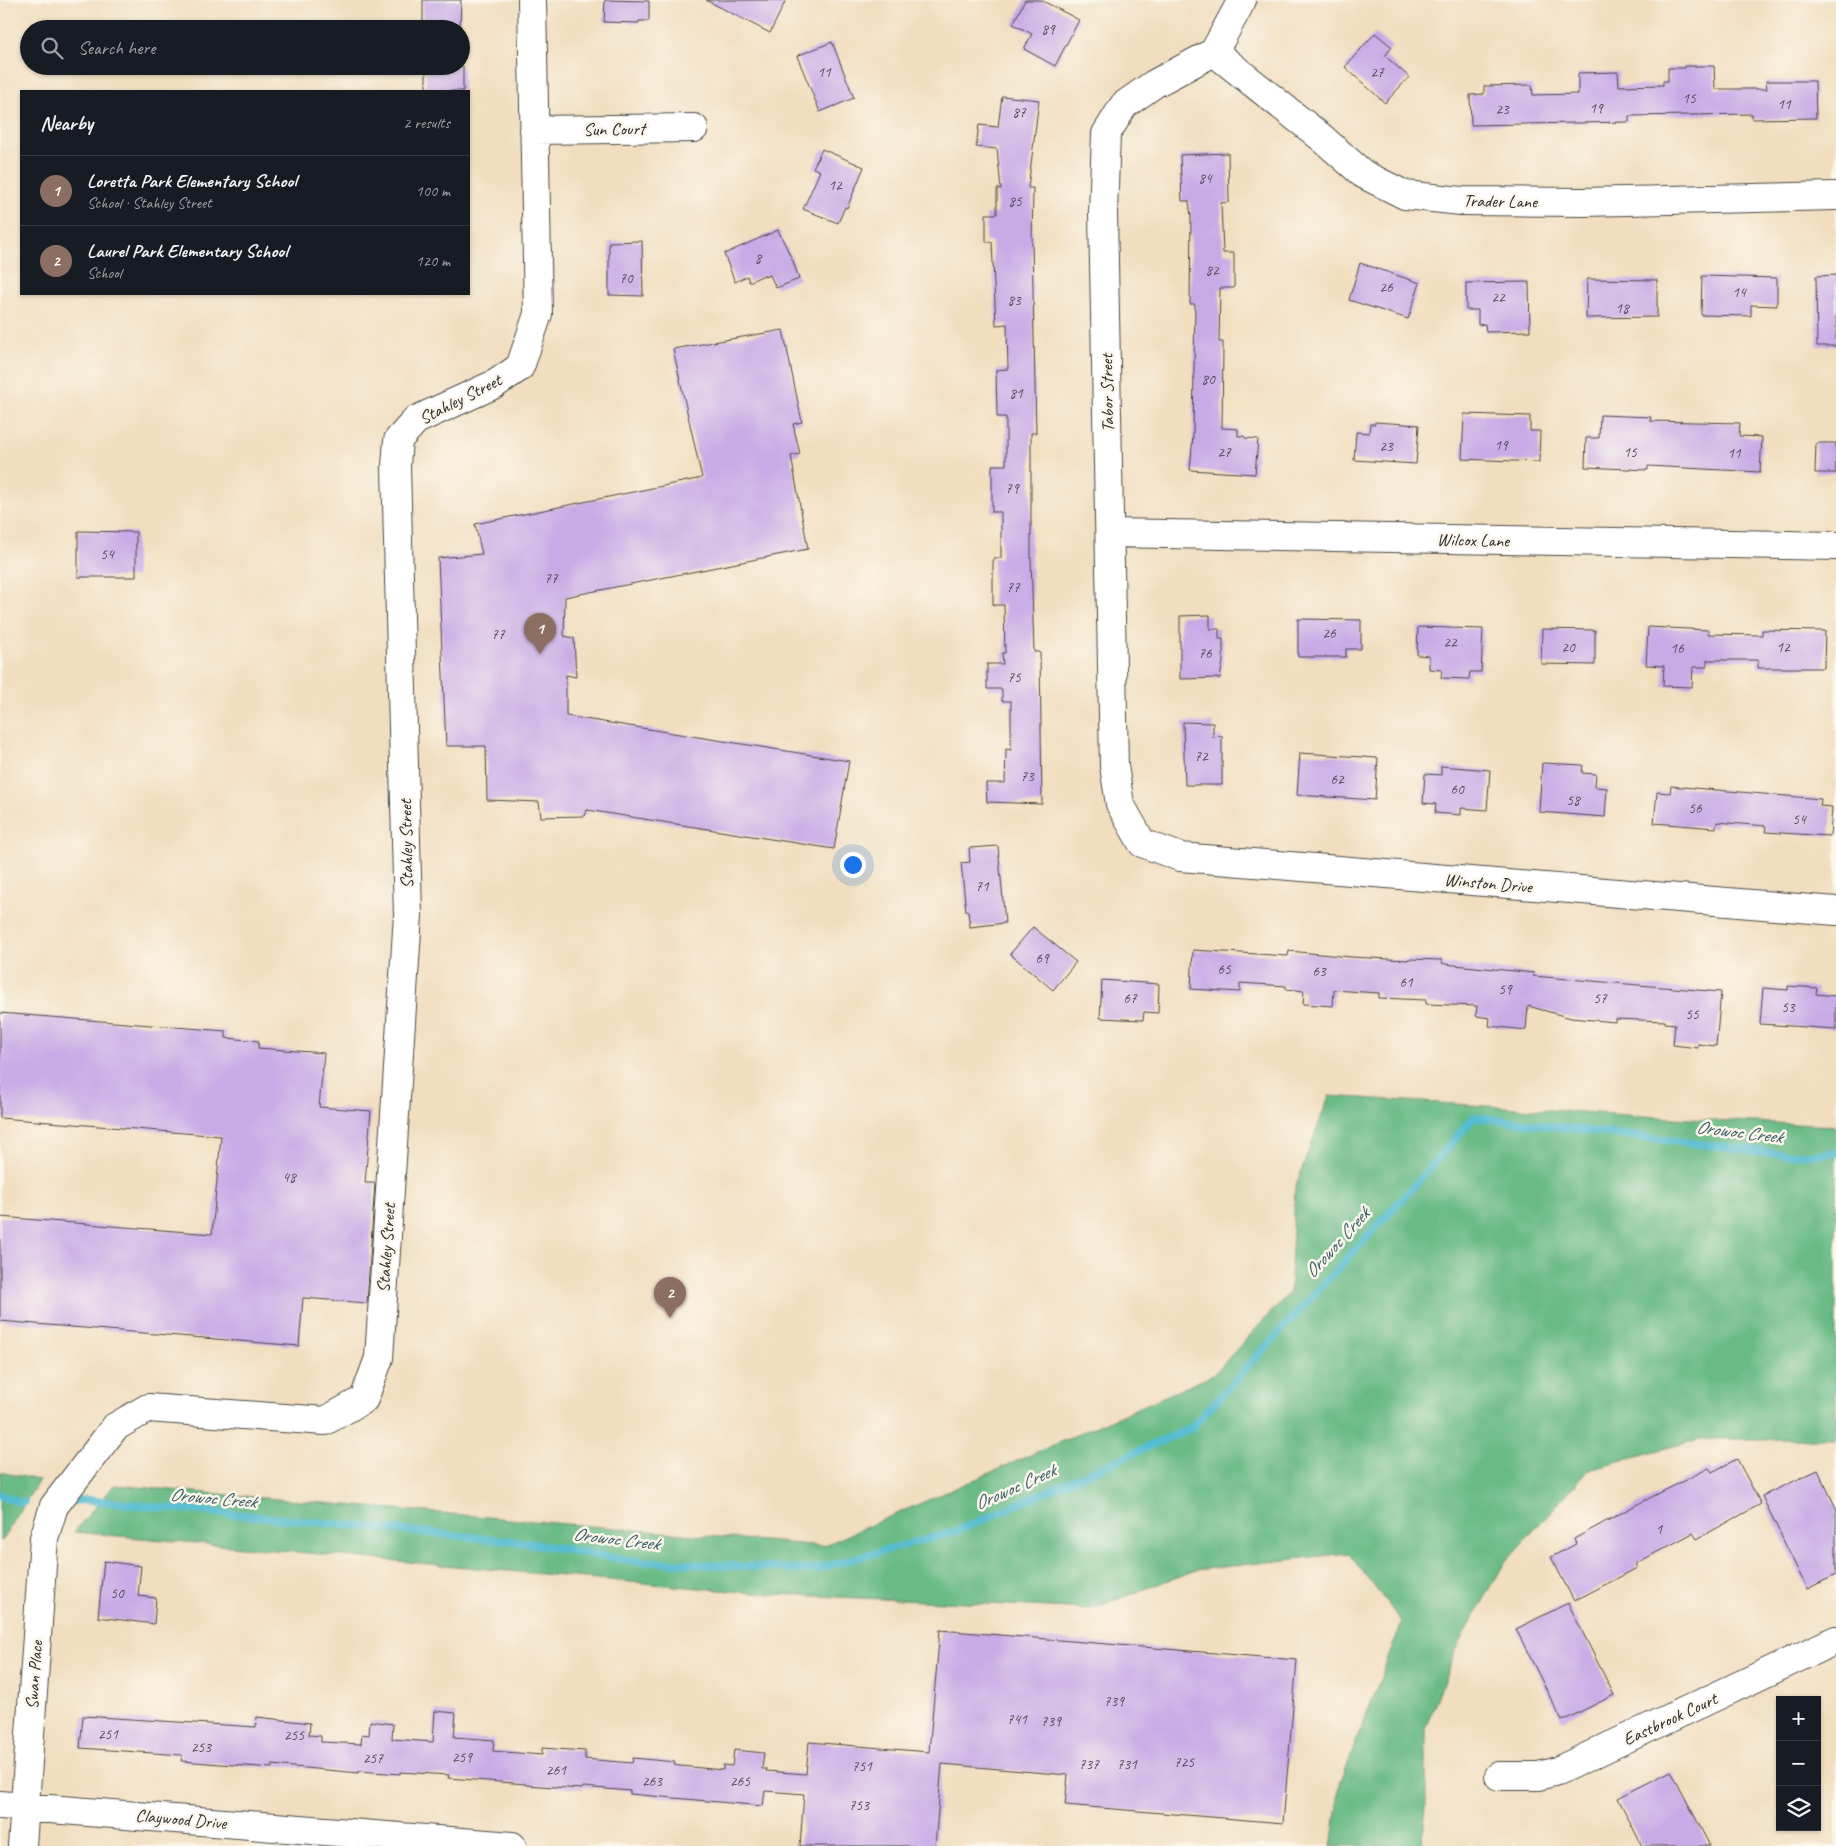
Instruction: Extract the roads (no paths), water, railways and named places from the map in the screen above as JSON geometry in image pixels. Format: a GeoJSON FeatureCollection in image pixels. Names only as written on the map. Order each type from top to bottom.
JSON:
{"type":"FeatureCollection","features":[{"type":"Feature","properties":{"kind":"street","name":"Stahley Street"},"geometry":{"type":"LineString","coordinates":[[54,1506],[115,1427],[148,1408],[325,1421],[364,1399],[379,1358],[408,915],[396,466],[398,440],[416,420],[495,384],[520,367],[538,314],[532,0]]}},
{"type":"Feature","properties":{"kind":"street"},"geometry":{"type":"LineString","coordinates":[[1214,52],[1242,0]]}},
{"type":"Feature","properties":{"kind":"street","name":"Trader Lane"},"geometry":{"type":"LineString","coordinates":[[1214,52],[1322,138],[1363,174],[1406,196],[1461,201],[1573,202],[1836,196]]}},
{"type":"Feature","properties":{"kind":"street","name":"Tabor Street"},"geometry":{"type":"LineString","coordinates":[[1142,843],[1120,804],[1114,766],[1103,213],[1106,134],[1124,105],[1154,84],[1214,52]]}},
{"type":"Feature","properties":{"kind":"street","name":"Sun Court"},"geometry":{"type":"LineString","coordinates":[[534,130],[694,128]]}},
{"type":"Feature","properties":{"kind":"street","name":"Wilcox Lane"},"geometry":{"type":"LineString","coordinates":[[1110,533],[1836,546]]}},
{"type":"Feature","properties":{"kind":"street","name":"Winston Drive"},"geometry":{"type":"LineString","coordinates":[[1142,843],[1180,857],[1836,911]]}},
{"type":"Feature","properties":{"kind":"street","name":"Swan Place"},"geometry":{"type":"LineString","coordinates":[[22,1846],[12,1806],[44,1538],[54,1506]]}},
{"type":"Feature","properties":{"kind":"street","name":"Eastbrook Court"},"geometry":{"type":"LineString","coordinates":[[1499,1776],[1539,1776],[1557,1771],[1836,1640]]}},
{"type":"Feature","properties":{"kind":"street","name":"Claywood Drive"},"geometry":{"type":"LineString","coordinates":[[12,1806],[512,1846]]}},
{"type":"Feature","properties":{"kind":"waterway","name":"Orowoc Creek"},"geometry":{"type":"LineString","coordinates":[[67,1501],[87,1500],[522,1542],[634,1561],[812,1570],[957,1531],[1191,1428],[1413,1187],[1474,1117],[1790,1155],[1836,1153]]}},
{"type":"Feature","properties":{"kind":"waterway","name":"Orowoc Creek"},"geometry":{"type":"LineString","coordinates":[[0,1495],[24,1502]]}},
{"type":"Feature","properties":{"kind":"place","name":"Loretta Park Elementary School"},"geometry":{"type":"Point","coordinates":[540,654]}},
{"type":"Feature","properties":{"kind":"place","name":"Laurel Park Elementary School"},"geometry":{"type":"Point","coordinates":[670,1318]}}]}
